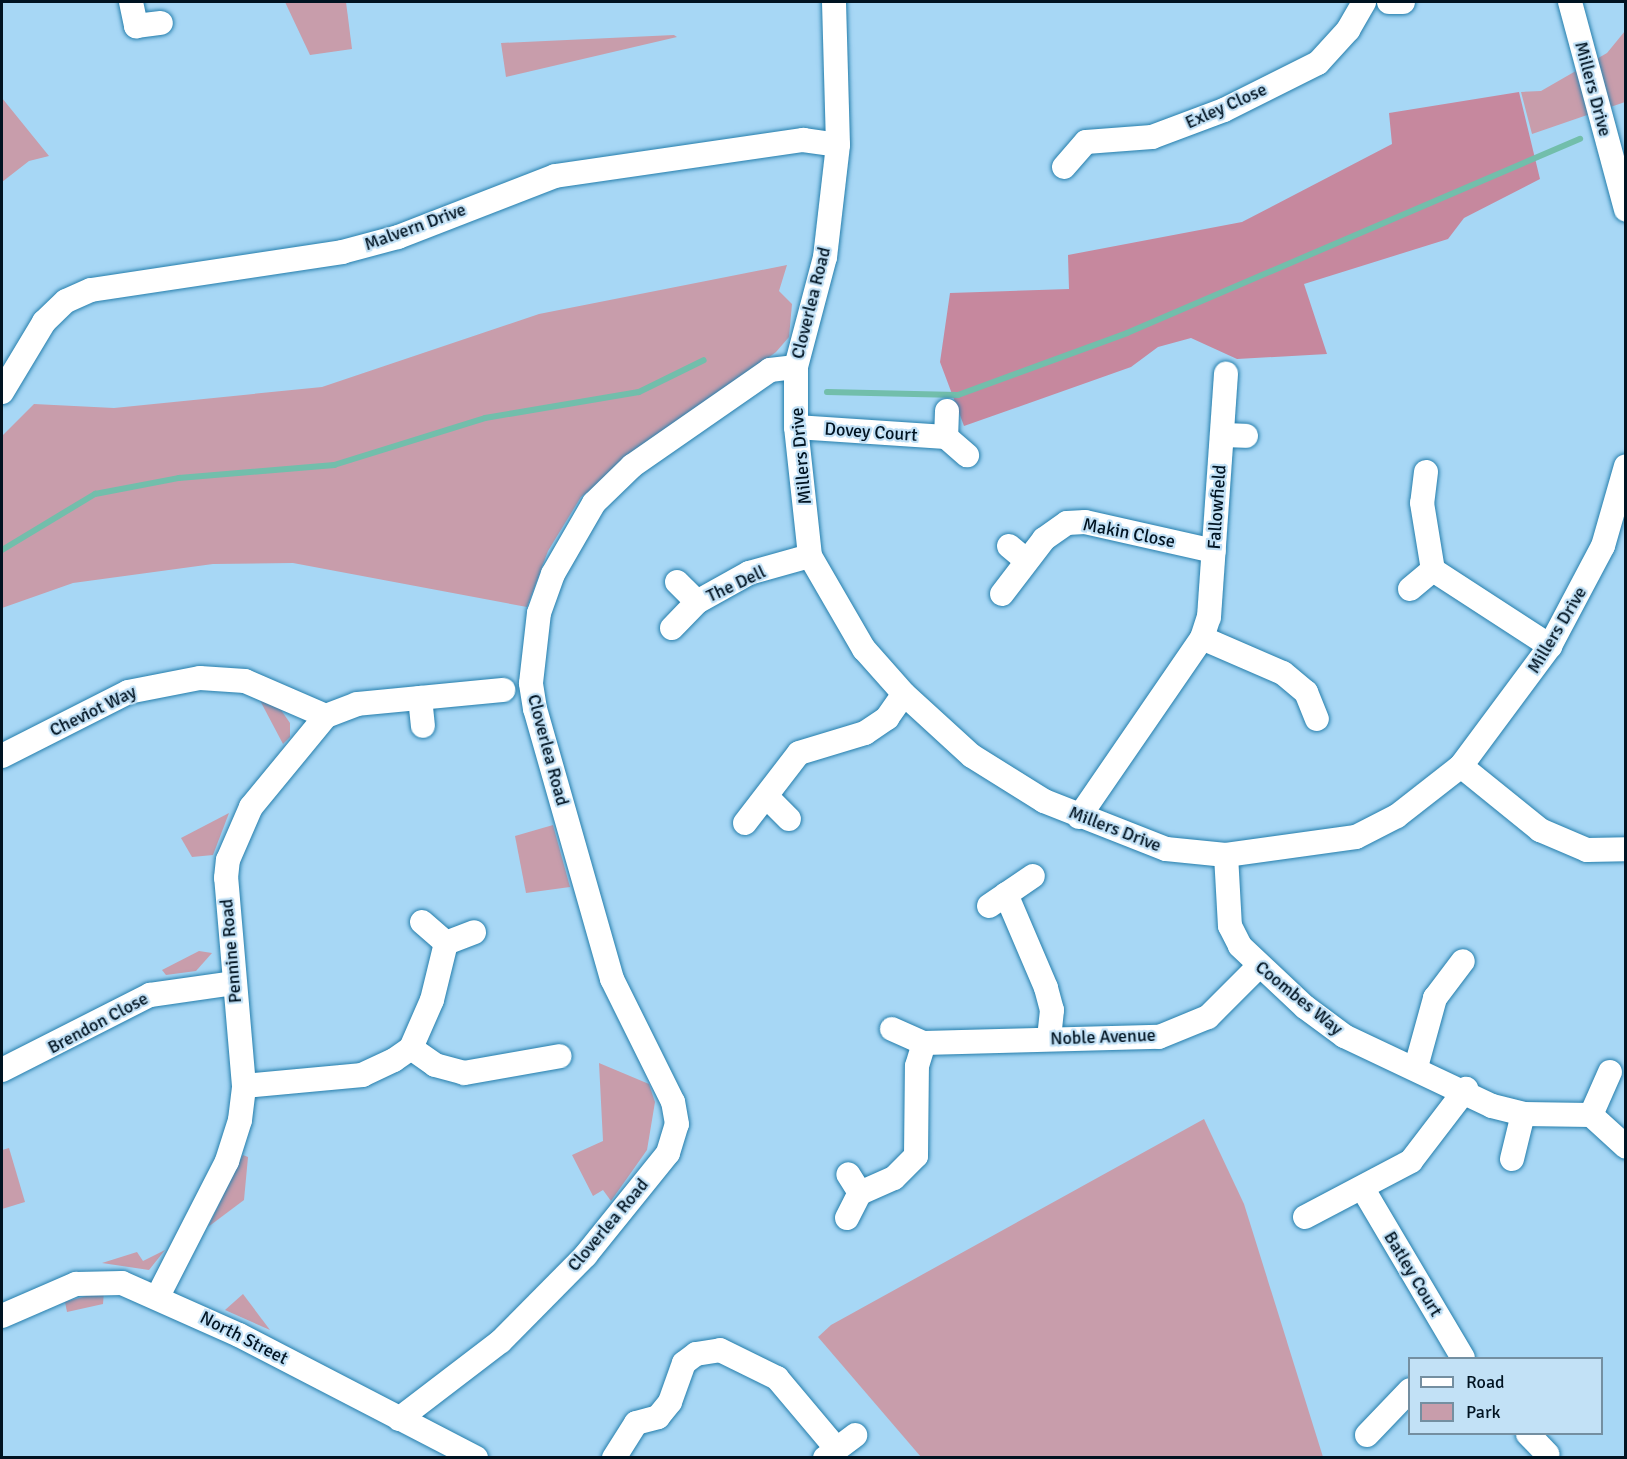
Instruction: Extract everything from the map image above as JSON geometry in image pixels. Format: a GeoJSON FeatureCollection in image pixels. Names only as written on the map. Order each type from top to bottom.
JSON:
{"type":"FeatureCollection","features":[{"type":"Feature","properties":{"kind":"street"},"geometry":{"type":"LineString","coordinates":[[131,2],[136,26],[161,23]]}},
{"type":"Feature","properties":{"kind":"street","name":"Cloverlea Road"},"geometry":{"type":"LineString","coordinates":[[399,1419],[501,1341],[585,1256],[668,1153],[677,1124],[674,1102],[612,979],[535,709],[531,683],[539,613],[554,574],[594,502],[632,465],[770,369],[796,367],[825,257],[837,145],[834,2]]}},
{"type":"Feature","properties":{"kind":"street","name":"Exley Close"},"geometry":{"type":"LineString","coordinates":[[1064,167],[1086,141],[1152,137],[1224,110],[1318,63],[1348,30],[1364,2]]}},
{"type":"Feature","properties":{"kind":"street"},"geometry":{"type":"LineString","coordinates":[[1389,2],[1403,2]]}},
{"type":"Feature","properties":{"kind":"street","name":"Millers Drive"},"geometry":{"type":"LineString","coordinates":[[1570,2],[1626,210]]}},
{"type":"Feature","properties":{"kind":"street","name":"Malvern Drive"},"geometry":{"type":"LineString","coordinates":[[2,392],[44,322],[66,301],[92,290],[342,252],[398,237],[555,176],[802,140],[837,145]]}},
{"type":"Feature","properties":{"kind":"street","name":"Millers Drive"},"geometry":{"type":"LineString","coordinates":[[796,367],[796,427],[810,556],[864,649],[904,694],[972,756],[1079,817],[1166,849],[1226,855],[1356,837],[1397,816],[1461,766],[1550,646],[1604,546],[1623,496],[1626,466]]}},
{"type":"Feature","properties":{"kind":"street","name":"Fallowfield"},"geometry":{"type":"LineString","coordinates":[[1079,817],[1202,638],[1209,617],[1226,374]]}},
{"type":"Feature","properties":{"kind":"street"},"geometry":{"type":"LineString","coordinates":[[947,411],[946,437],[967,455]]}},
{"type":"Feature","properties":{"kind":"street","name":"Dovey Court"},"geometry":{"type":"LineString","coordinates":[[796,427],[946,437]]}},
{"type":"Feature","properties":{"kind":"street"},"geometry":{"type":"LineString","coordinates":[[1222,435],[1246,436]]}},
{"type":"Feature","properties":{"kind":"street"},"geometry":{"type":"LineString","coordinates":[[1426,472],[1413,503],[1433,570],[1550,646]]}},
{"type":"Feature","properties":{"kind":"street","name":"Makin Close"},"geometry":{"type":"LineString","coordinates":[[1002,594],[1018,553],[1067,523],[1085,522],[1215,551]]}},
{"type":"Feature","properties":{"kind":"street","name":"The Dell"},"geometry":{"type":"LineString","coordinates":[[672,628],[697,603],[749,573],[810,556]]}},
{"type":"Feature","properties":{"kind":"street"},"geometry":{"type":"LineString","coordinates":[[1410,589],[1433,570]]}},
{"type":"Feature","properties":{"kind":"street","name":"The Dell"},"geometry":{"type":"LineString","coordinates":[[677,582],[697,603]]}},
{"type":"Feature","properties":{"kind":"street"},"geometry":{"type":"LineString","coordinates":[[1202,638],[1284,673],[1306,693],[1317,719]]}},
{"type":"Feature","properties":{"kind":"street","name":"Cheviot Way"},"geometry":{"type":"LineString","coordinates":[[2,756],[128,692],[200,678],[246,681],[326,716]]}},
{"type":"Feature","properties":{"kind":"street","name":"Pennine Road"},"geometry":{"type":"LineString","coordinates":[[158,1296],[227,1161],[244,1086],[233,983],[228,860],[251,807],[326,716],[357,704],[503,690]]}},
{"type":"Feature","properties":{"kind":"street"},"geometry":{"type":"LineString","coordinates":[[745,823],[799,753],[865,733],[887,718],[904,694]]}},
{"type":"Feature","properties":{"kind":"street"},"geometry":{"type":"LineString","coordinates":[[420,698],[423,726]]}},
{"type":"Feature","properties":{"kind":"street"},"geometry":{"type":"LineString","coordinates":[[1461,766],[1540,830],[1587,850],[1626,849]]}},
{"type":"Feature","properties":{"kind":"street"},"geometry":{"type":"LineString","coordinates":[[767,796],[789,819]]}},
{"type":"Feature","properties":{"kind":"street","name":"Coombes Way"},"geometry":{"type":"LineString","coordinates":[[1226,855],[1230,926],[1258,967],[1344,1036],[1466,1089],[1492,1106],[1523,1114],[1591,1115]]}},
{"type":"Feature","properties":{"kind":"street"},"geometry":{"type":"LineString","coordinates":[[1033,876],[998,900],[1046,988],[1052,1010],[1049,1038]]}},
{"type":"Feature","properties":{"kind":"street"},"geometry":{"type":"LineString","coordinates":[[422,922],[446,944]]}},
{"type":"Feature","properties":{"kind":"street"},"geometry":{"type":"LineString","coordinates":[[446,944],[474,932]]}},
{"type":"Feature","properties":{"kind":"street"},"geometry":{"type":"LineString","coordinates":[[244,1086],[362,1075],[411,1048],[432,1000],[446,944]]}},
{"type":"Feature","properties":{"kind":"street"},"geometry":{"type":"LineString","coordinates":[[1416,1067],[1435,998],[1463,961]]}},
{"type":"Feature","properties":{"kind":"street","name":"Noble Avenue"},"geometry":{"type":"LineString","coordinates":[[892,1029],[924,1043],[1049,1038],[1159,1037],[1208,1017],[1258,967]]}},
{"type":"Feature","properties":{"kind":"street","name":"Brendon Close"},"geometry":{"type":"LineString","coordinates":[[2,1070],[150,994],[233,983]]}},
{"type":"Feature","properties":{"kind":"street"},"geometry":{"type":"LineString","coordinates":[[847,1218],[854,1183],[894,1178],[916,1156],[917,1066],[924,1043]]}},
{"type":"Feature","properties":{"kind":"street"},"geometry":{"type":"LineString","coordinates":[[411,1048],[435,1065],[464,1073],[560,1056]]}},
{"type":"Feature","properties":{"kind":"street"},"geometry":{"type":"LineString","coordinates":[[1610,1072],[1591,1115],[1626,1147]]}},
{"type":"Feature","properties":{"kind":"street"},"geometry":{"type":"LineString","coordinates":[[1305,1217],[1363,1189],[1411,1161],[1466,1089]]}},
{"type":"Feature","properties":{"kind":"street"},"geometry":{"type":"LineString","coordinates":[[1512,1159],[1523,1114]]}},
{"type":"Feature","properties":{"kind":"street","name":"Batley Court"},"geometry":{"type":"LineString","coordinates":[[1363,1189],[1462,1357]]}},
{"type":"Feature","properties":{"kind":"street","name":"North Street"},"geometry":{"type":"LineString","coordinates":[[2,1316],[96,1280],[158,1296],[476,1458]]}},
{"type":"Feature","properties":{"kind":"street"},"geometry":{"type":"LineString","coordinates":[[614,1458],[636,1423],[658,1417],[670,1402],[684,1363],[696,1354],[720,1350],[777,1378],[839,1447]]}},
{"type":"Feature","properties":{"kind":"street"},"geometry":{"type":"LineString","coordinates":[[1367,1435],[1408,1392]]}},
{"type":"Feature","properties":{"kind":"green space"},"geometry":{"type":"Polygon","coordinates":[[[285,2],[346,2],[352,49],[310,55],[285,2]]]}},
{"type":"Feature","properties":{"kind":"green space"},"geometry":{"type":"Polygon","coordinates":[[[1625,31],[1625,102],[1532,134],[1521,92],[1541,91],[1607,53],[1625,31]]]}},
{"type":"Feature","properties":{"kind":"green space"},"geometry":{"type":"Polygon","coordinates":[[[674,35],[677,37],[506,77],[501,43],[674,35]]]}},
{"type":"Feature","properties":{"kind":"green space"},"geometry":{"type":"Polygon","coordinates":[[[2,98],[49,156],[29,161],[2,182],[2,98]]]}},
{"type":"Feature","properties":{"kind":"green space"},"geometry":{"type":"Polygon","coordinates":[[[787,265],[779,291],[792,304],[789,337],[776,352],[581,497],[548,551],[527,607],[293,563],[213,564],[73,583],[2,608],[2,436],[34,404],[114,408],[322,387],[539,314],[787,265]]]}},
{"type":"Feature","properties":{"kind":"green space"},"geometry":{"type":"Polygon","coordinates":[[[255,691],[279,707],[290,723],[290,737],[283,744],[255,691]]]}},
{"type":"Feature","properties":{"kind":"green space"},"geometry":{"type":"Polygon","coordinates":[[[229,813],[213,855],[192,857],[181,838],[229,813]]]}},
{"type":"Feature","properties":{"kind":"green space"},"geometry":{"type":"Polygon","coordinates":[[[553,825],[570,887],[526,893],[515,836],[553,825]]]}},
{"type":"Feature","properties":{"kind":"green space"},"geometry":{"type":"Polygon","coordinates":[[[199,951],[212,953],[196,971],[166,975],[162,970],[199,951]]]}},
{"type":"Feature","properties":{"kind":"green space"},"geometry":{"type":"Polygon","coordinates":[[[599,1063],[649,1084],[655,1102],[647,1150],[611,1201],[603,1190],[593,1196],[572,1155],[603,1141],[599,1063]]]}},
{"type":"Feature","properties":{"kind":"green space"},"geometry":{"type":"Polygon","coordinates":[[[1204,1119],[1244,1204],[1323,1457],[921,1457],[818,1337],[831,1325],[1204,1119]]]}},
{"type":"Feature","properties":{"kind":"green space"},"geometry":{"type":"Polygon","coordinates":[[[9,1148],[25,1202],[2,1209],[2,1150],[9,1148]]]}},
{"type":"Feature","properties":{"kind":"green space"},"geometry":{"type":"Polygon","coordinates":[[[243,1155],[248,1157],[244,1200],[208,1227],[243,1155]]]}},
{"type":"Feature","properties":{"kind":"green space"},"geometry":{"type":"Polygon","coordinates":[[[165,1250],[149,1270],[102,1263],[137,1252],[143,1261],[165,1250]]]}},
{"type":"Feature","properties":{"kind":"green space"},"geometry":{"type":"Polygon","coordinates":[[[104,1291],[103,1304],[67,1312],[65,1302],[104,1291]]]}},
{"type":"Feature","properties":{"kind":"green space"},"geometry":{"type":"Polygon","coordinates":[[[243,1294],[270,1330],[225,1310],[243,1294]]]}},
{"type":"Feature","properties":{"kind":"shaded area"},"geometry":{"type":"Polygon","coordinates":[[[1519,92],[1540,179],[1464,218],[1448,239],[1304,284],[1327,354],[1237,359],[1191,338],[1158,347],[1131,367],[964,426],[940,362],[950,293],[1069,289],[1068,255],[1242,222],[1392,144],[1389,113],[1519,92]]]}},
{"type":"Feature","properties":{"kind":"waterway"},"geometry":{"type":"LineString","coordinates":[[827,392],[958,395],[1127,333],[1580,139]]}},
{"type":"Feature","properties":{"kind":"waterway"},"geometry":{"type":"LineString","coordinates":[[2,550],[95,494],[179,478],[334,465],[485,418],[639,392],[704,360]]}}]}
